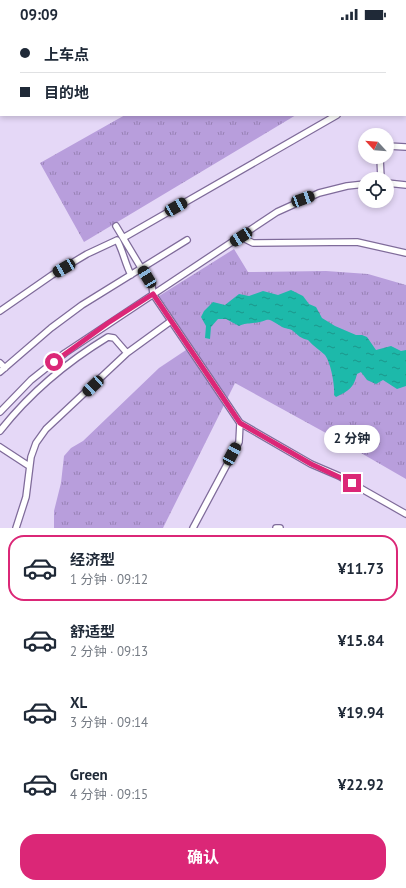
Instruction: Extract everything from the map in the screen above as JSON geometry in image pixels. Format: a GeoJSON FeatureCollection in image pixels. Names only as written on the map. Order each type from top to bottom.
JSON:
{"type":"FeatureCollection","features":[{"type":"Feature","properties":{"kind":"street"},"geometry":{"type":"LineString","coordinates":[[123,238],[335,116]]}},
{"type":"Feature","properties":{"kind":"street"},"geometry":{"type":"LineString","coordinates":[[394,146],[406,147]]}},
{"type":"Feature","properties":{"kind":"street"},"geometry":{"type":"LineString","coordinates":[[394,184],[406,185]]}},
{"type":"Feature","properties":{"kind":"street"},"geometry":{"type":"LineString","coordinates":[[1,408],[65,353],[277,212],[303,199],[347,186],[358,185]]}},
{"type":"Feature","properties":{"kind":"street"},"geometry":{"type":"LineString","coordinates":[[116,226],[152,286],[153,294],[240,423],[311,464],[340,476],[406,514]]}},
{"type":"Feature","properties":{"kind":"street"},"geometry":{"type":"LineString","coordinates":[[241,237],[253,243],[358,242],[406,253]]}},
{"type":"Feature","properties":{"kind":"street"},"geometry":{"type":"LineString","coordinates":[[0,311],[52,275],[87,254],[117,240],[131,275]]}},
{"type":"Feature","properties":{"kind":"street"},"geometry":{"type":"LineString","coordinates":[[0,363],[2,370],[51,328],[82,305],[187,240]]}},
{"type":"Feature","properties":{"kind":"street"},"geometry":{"type":"LineString","coordinates":[[16,528],[26,498],[29,466],[36,443],[46,429],[128,353],[171,321]]}},
{"type":"Feature","properties":{"kind":"street"},"geometry":{"type":"LineString","coordinates":[[0,432],[15,412],[46,382],[91,347],[108,337],[114,338],[128,353]]}},
{"type":"Feature","properties":{"kind":"street"},"geometry":{"type":"LineString","coordinates":[[194,528],[239,442],[240,423]]}},
{"type":"Feature","properties":{"kind":"street"},"geometry":{"type":"LineString","coordinates":[[0,447],[29,466]]}},
{"type":"Feature","properties":{"kind":"green space"},"geometry":{"type":"Polygon","coordinates":[[[123,116],[294,116],[84,242],[40,163],[123,116]]]}},
{"type":"Feature","properties":{"kind":"green space"},"geometry":{"type":"Polygon","coordinates":[[[234,249],[248,272],[326,271],[368,274],[406,285],[406,479],[235,383],[163,528],[54,528],[54,511],[61,483],[64,456],[71,448],[83,441],[159,368],[192,346],[159,296],[234,249]]]}},
{"type":"Feature","properties":{"kind":"water"},"geometry":{"type":"Polygon","coordinates":[[[291,290],[303,296],[309,304],[316,307],[322,318],[335,326],[356,335],[367,337],[376,350],[391,346],[401,351],[406,350],[406,386],[397,389],[383,380],[376,384],[367,380],[361,372],[357,374],[350,388],[336,397],[334,395],[331,369],[325,355],[308,340],[301,338],[292,330],[283,328],[269,320],[239,326],[226,319],[218,319],[211,327],[210,339],[205,338],[206,326],[201,317],[204,311],[213,302],[225,305],[239,294],[249,296],[263,291],[278,295],[291,290]]]}},
{"type":"Feature","properties":{"kind":"route"},"geometry":{"type":"LineString","coordinates":[[54,362],[108,323],[153,294],[240,423],[311,464],[340,476],[352,483]]}}]}
